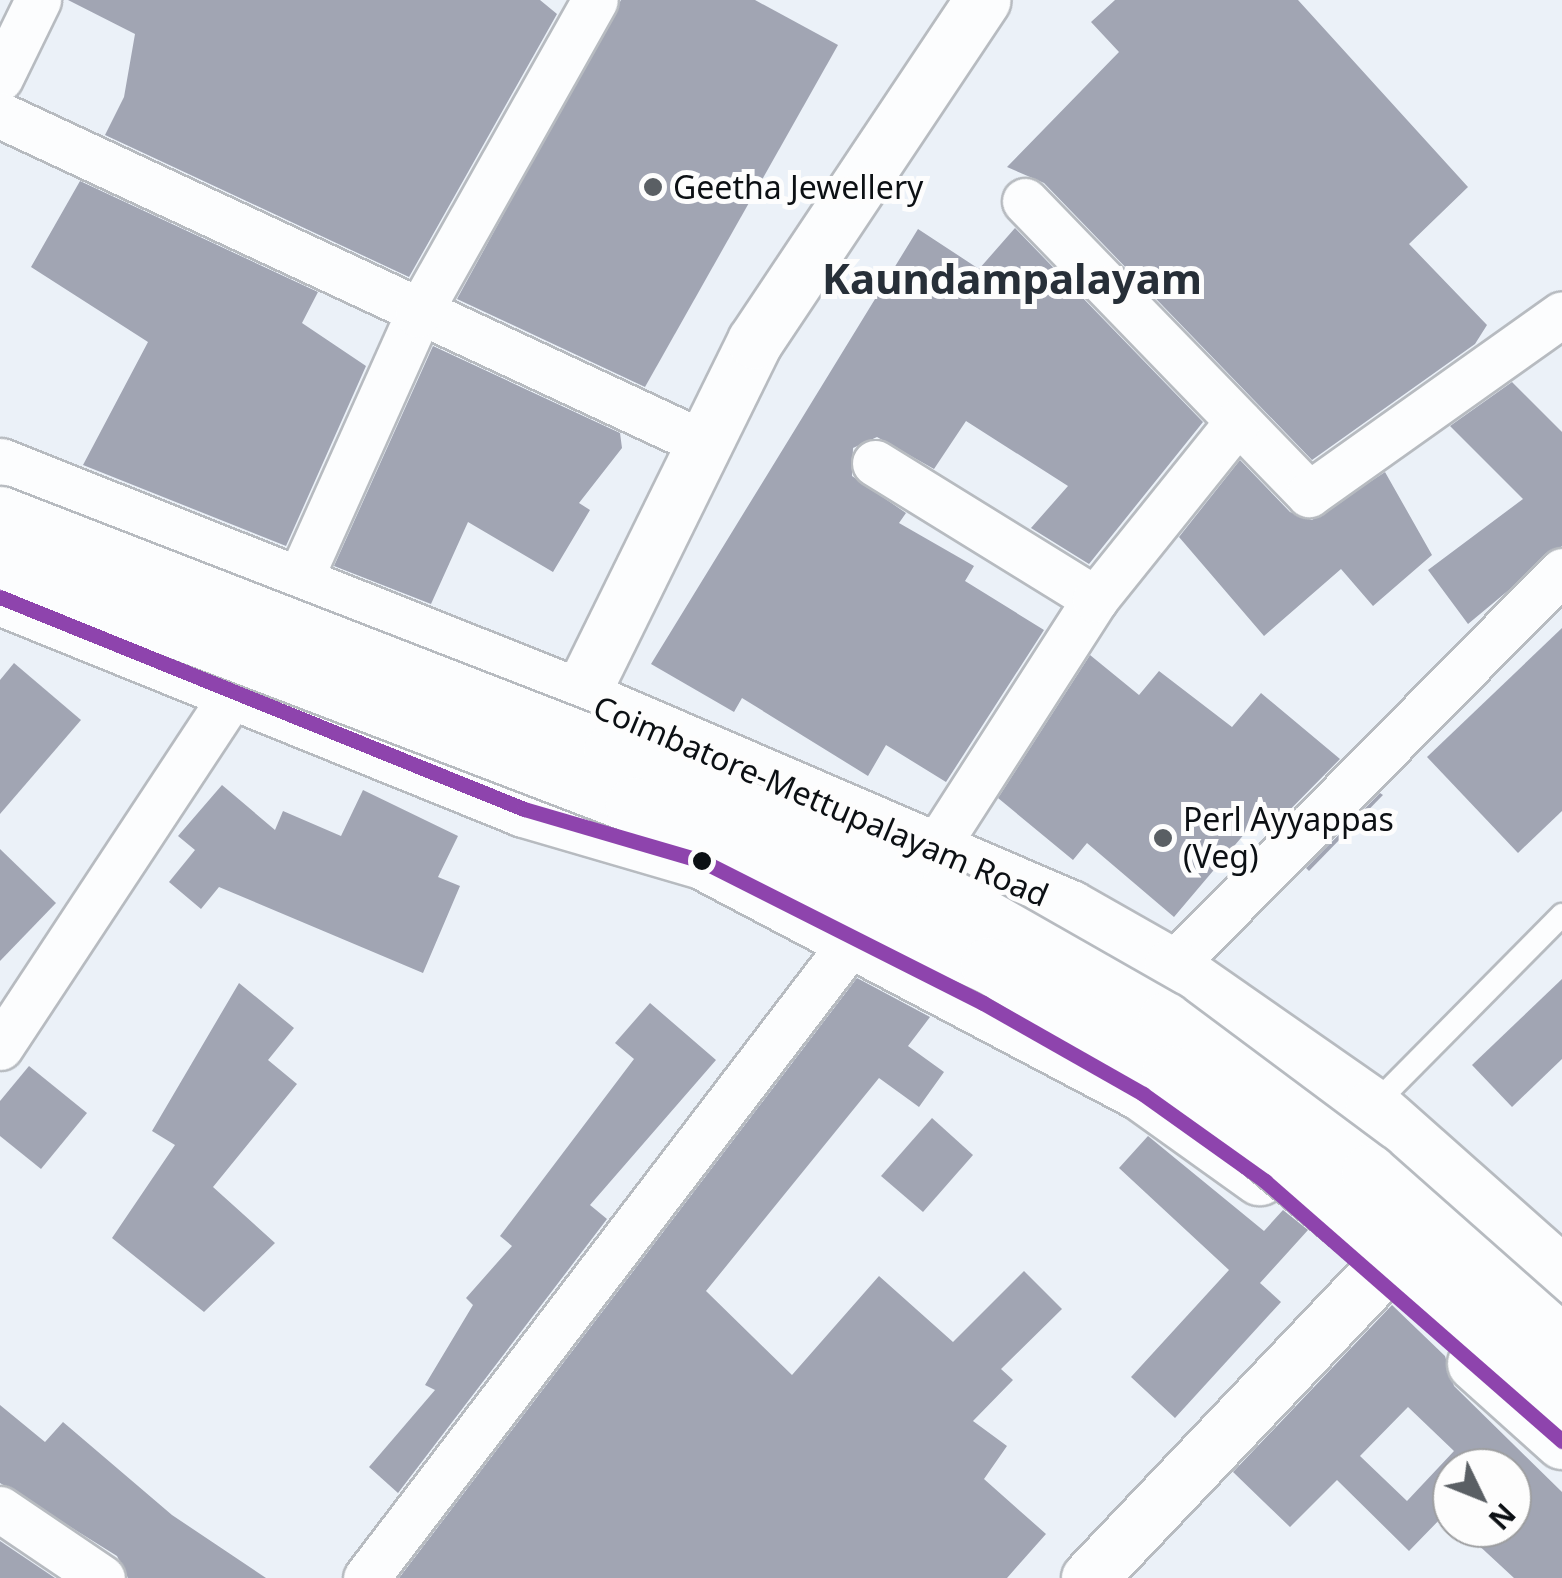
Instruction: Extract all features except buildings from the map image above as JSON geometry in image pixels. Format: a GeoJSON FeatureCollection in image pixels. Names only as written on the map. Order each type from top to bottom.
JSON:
{"type":"FeatureCollection","features":[{"type":"Feature","properties":{"kind":"main road"},"geometry":{"type":"LineString","coordinates":[[524,809],[701,442],[755,340],[982,0]]}},
{"type":"Feature","properties":{"kind":"main road","name":"Coimbatore-Mettupalayam Road"},"geometry":{"type":"LineString","coordinates":[[0,466],[580,697],[934,850],[1172,966],[1373,1106],[1562,1274]]}},
{"type":"Feature","properties":{"kind":"main road"},"geometry":{"type":"LineString","coordinates":[[0,514],[611,751],[944,894],[1165,1020],[1369,1172],[1562,1344]]}},
{"type":"Feature","properties":{"kind":"main road"},"geometry":{"type":"LineString","coordinates":[[0,563],[634,805],[988,965],[1170,1073],[1562,1402]]}},
{"type":"Feature","properties":{"kind":"main road"},"geometry":{"type":"LineString","coordinates":[[0,597],[524,809],[702,861],[1143,1094],[1374,1273],[1562,1441]]}},
{"type":"Feature","properties":{"kind":"main road"},"geometry":{"type":"LineString","coordinates":[[1089,1578],[1374,1273],[1466,1186]]}},
{"type":"Feature","properties":{"kind":"street"},"geometry":{"type":"LineString","coordinates":[[0,78],[38,0]]}},
{"type":"Feature","properties":{"kind":"street"},"geometry":{"type":"LineString","coordinates":[[297,585],[418,314],[595,0]]}},
{"type":"Feature","properties":{"kind":"street"},"geometry":{"type":"LineString","coordinates":[[0,116],[418,314],[701,442]]}},
{"type":"Feature","properties":{"kind":"street"},"geometry":{"type":"LineString","coordinates":[[1025,201],[1309,494],[1562,314]]}},
{"type":"Feature","properties":{"kind":"street"},"geometry":{"type":"LineString","coordinates":[[934,850],[1095,599],[1238,421]]}},
{"type":"Feature","properties":{"kind":"street"},"geometry":{"type":"LineString","coordinates":[[875,463],[1095,599]]}},
{"type":"Feature","properties":{"kind":"street"},"geometry":{"type":"LineString","coordinates":[[1172,966],[1562,572]]}},
{"type":"Feature","properties":{"kind":"street"},"geometry":{"type":"LineString","coordinates":[[0,1047],[235,690]]}},
{"type":"Feature","properties":{"kind":"street"},"geometry":{"type":"LineString","coordinates":[[366,1578],[853,940]]}},
{"type":"Feature","properties":{"kind":"street"},"geometry":{"type":"LineString","coordinates":[[0,1509],[102,1578]]}},
{"type":"Feature","properties":{"kind":"lane"},"geometry":{"type":"LineString","coordinates":[[1373,1106],[1562,915]]}},
{"type":"Feature","properties":{"kind":"transit line"},"geometry":{"type":"LineString","coordinates":[[0,597],[524,809],[702,861],[983,1003],[1143,1094],[1265,1181],[1562,1441]]}},
{"type":"Feature","properties":{"kind":"place","name":"Geetha Jewellery"},"geometry":{"type":"Point","coordinates":[653,187]}},
{"type":"Feature","properties":{"kind":"place","name":"Perl Ayyappas (Veg)"},"geometry":{"type":"Point","coordinates":[1163,838]}},
{"type":"Feature","properties":{"kind":"district","name":"Kaundampalayam"},"geometry":{"type":"Point","coordinates":[1012,278]}}]}
